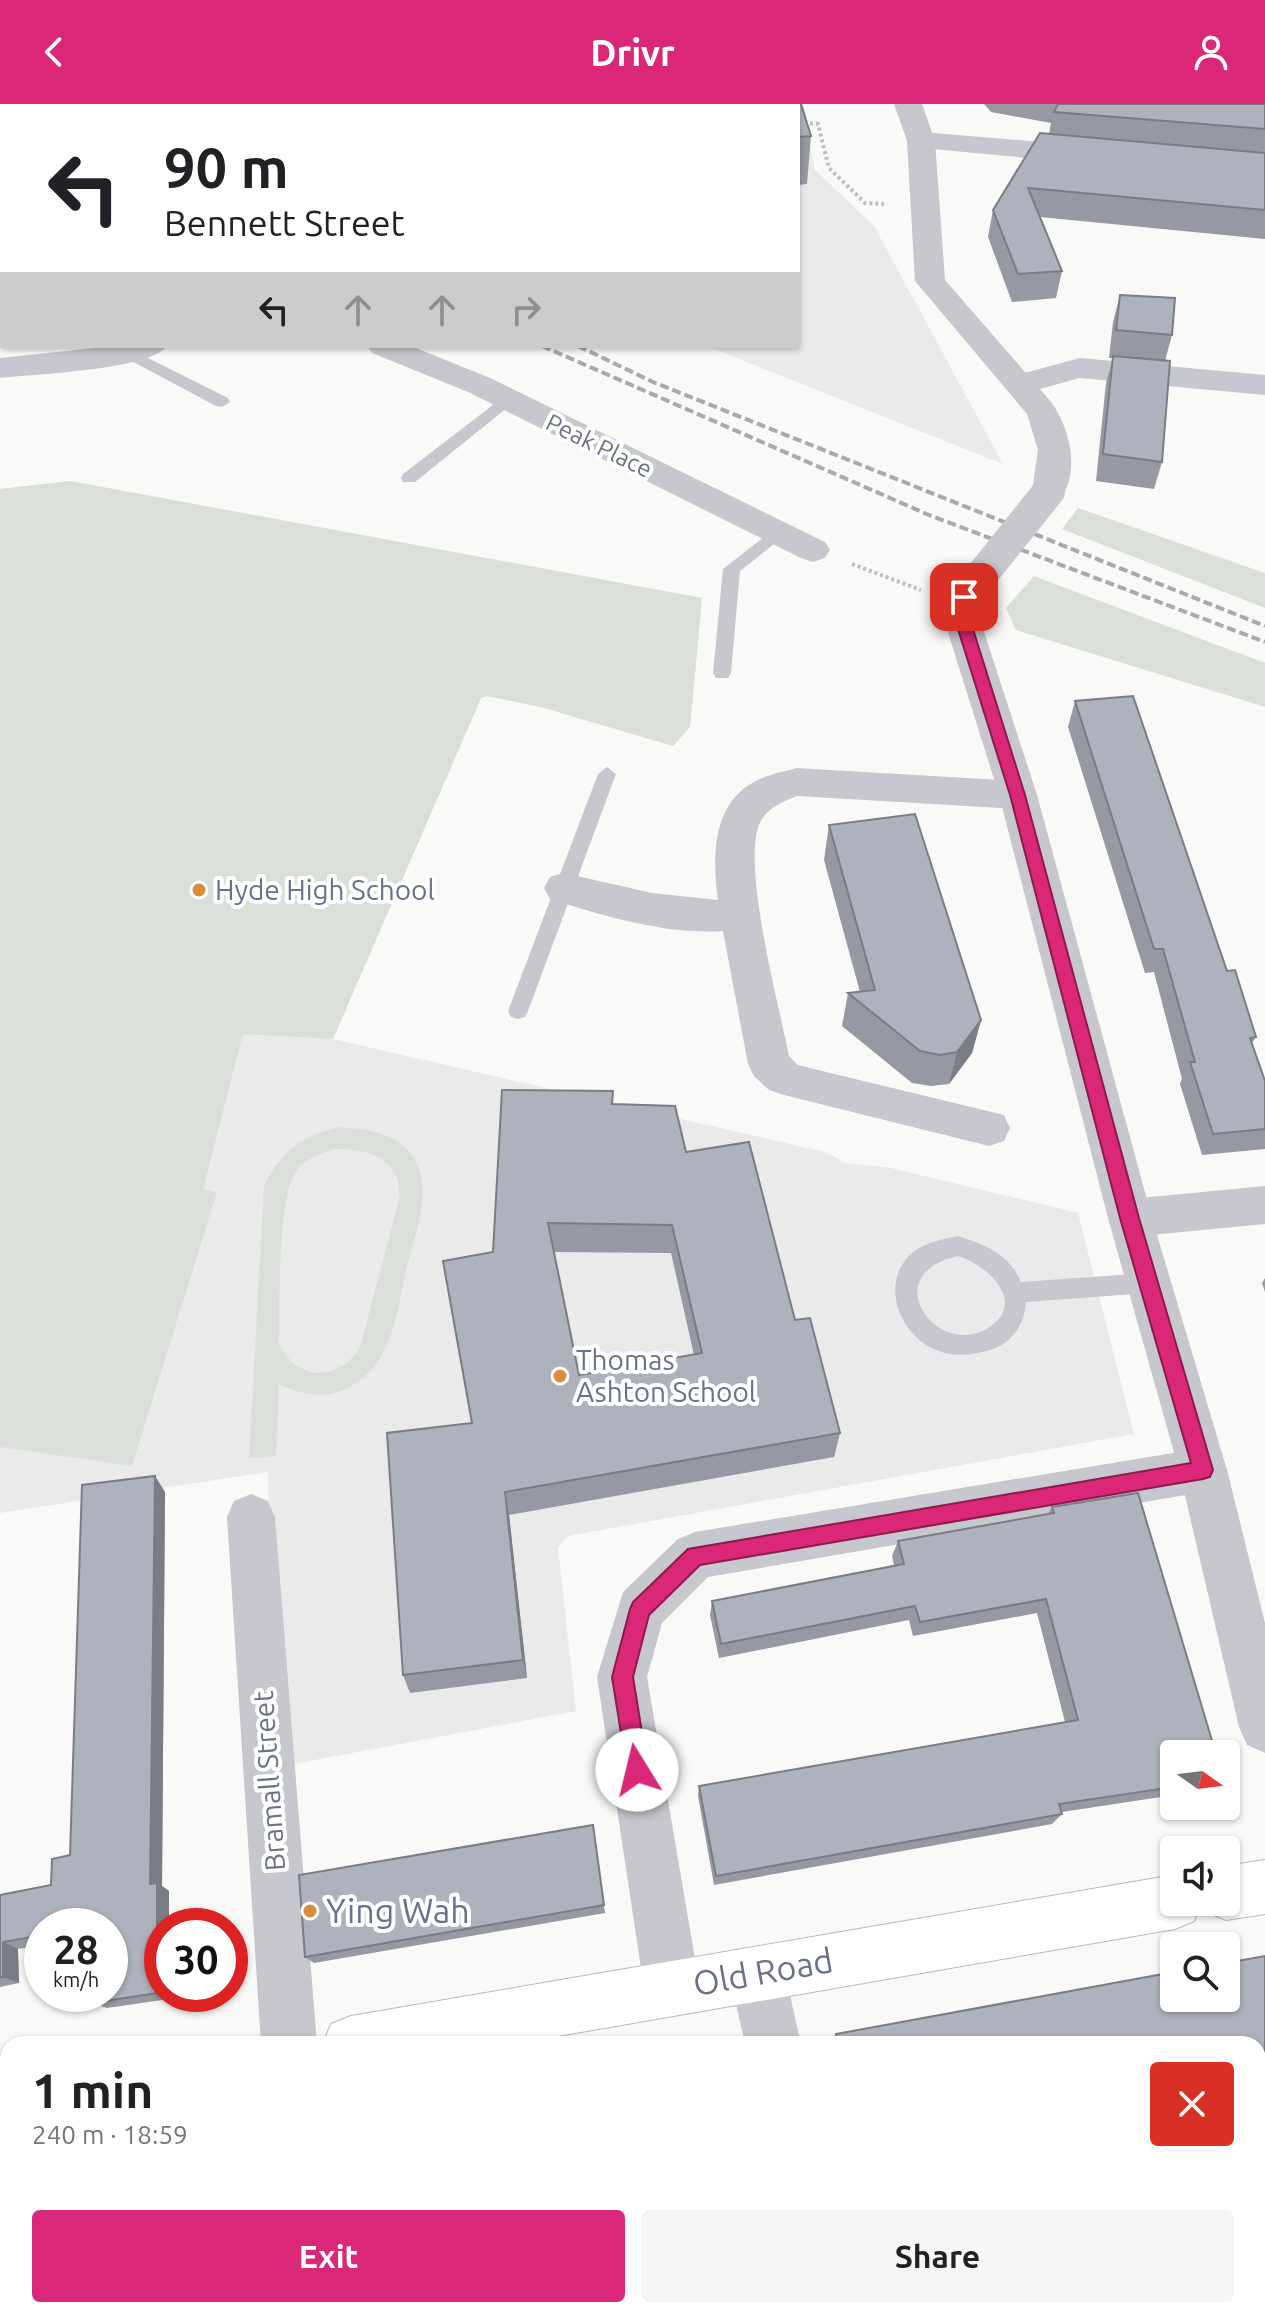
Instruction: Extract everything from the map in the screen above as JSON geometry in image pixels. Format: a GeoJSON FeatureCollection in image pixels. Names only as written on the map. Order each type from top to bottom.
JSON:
{"type":"FeatureCollection","features":[{"type":"Feature","properties":{"kind":"main road"},"geometry":{"type":"LineString","coordinates":[[1240,1891],[1265,1887]]}},
{"type":"Feature","properties":{"kind":"main road","name":"Old Road"},"geometry":{"type":"LineString","coordinates":[[397,2036],[1160,1905]]}},
{"type":"Feature","properties":{"kind":"street"},"geometry":{"type":"LineString","coordinates":[[908,104],[921,141],[930,281],[1021,384],[1052,431],[1057,459],[1049,491],[962,600],[959,610],[1018,795],[1130,1218],[1203,1470],[1265,1727]]}},
{"type":"Feature","properties":{"kind":"street"},"geometry":{"type":"LineString","coordinates":[[921,141],[1125,158]]}},
{"type":"Feature","properties":{"kind":"street","name":"Peak Place"},"geometry":{"type":"LineString","coordinates":[[388,348],[479,385],[813,550]]}},
{"type":"Feature","properties":{"kind":"street"},"geometry":{"type":"LineString","coordinates":[[0,368],[141,350]]}},
{"type":"Feature","properties":{"kind":"street"},"geometry":{"type":"LineString","coordinates":[[1021,384],[1080,368],[1265,385]]}},
{"type":"Feature","properties":{"kind":"street"},"geometry":{"type":"LineString","coordinates":[[989,1128],[814,1087],[775,1072],[769,1064],[732,872],[740,822],[751,803],[775,786],[796,782],[1018,795]]}},
{"type":"Feature","properties":{"kind":"street"},"geometry":{"type":"LineString","coordinates":[[564,888],[693,915],[717,918],[740,913]]}},
{"type":"Feature","properties":{"kind":"street"},"geometry":{"type":"LineString","coordinates":[[1130,1218],[1265,1205]]}},
{"type":"Feature","properties":{"kind":"street"},"geometry":{"type":"LineString","coordinates":[[672,1988],[622,1677],[641,1609],[684,1566],[695,1556],[1203,1470]]}},
{"type":"Feature","properties":{"kind":"street","name":"Bramall Street"},"geometry":{"type":"LineString","coordinates":[[251,1517],[288,2036]]}},
{"type":"Feature","properties":{"kind":"street"},"geometry":{"type":"LineString","coordinates":[[757,1973],[771,2036]]}},
{"type":"Feature","properties":{"kind":"lane"},"geometry":{"type":"LineString","coordinates":[[141,350],[222,402]]}},
{"type":"Feature","properties":{"kind":"lane"},"geometry":{"type":"LineString","coordinates":[[409,478],[506,400]]}},
{"type":"Feature","properties":{"kind":"lane"},"geometry":{"type":"LineString","coordinates":[[722,673],[732,569],[777,533]]}},
{"type":"Feature","properties":{"kind":"lane"},"geometry":{"type":"LineString","coordinates":[[518,1011],[607,774]]}},
{"type":"Feature","properties":{"kind":"lane"},"geometry":{"type":"LineString","coordinates":[[958,1246],[984,1253],[995,1260],[1005,1270],[1015,1293],[1015,1309],[1009,1323],[998,1335],[982,1343],[965,1345],[930,1335],[907,1309],[904,1293],[912,1267],[920,1258],[943,1247],[958,1246]]}},
{"type":"Feature","properties":{"kind":"lane"},"geometry":{"type":"LineString","coordinates":[[1015,1293],[1148,1283]]}},
{"type":"Feature","properties":{"kind":"path"},"geometry":{"type":"LineString","coordinates":[[800,122],[818,124],[829,168],[865,203],[925,206]]}},
{"type":"Feature","properties":{"kind":"path"},"geometry":{"type":"LineString","coordinates":[[813,550],[962,600]]}},
{"type":"Feature","properties":{"kind":"shaded area"},"geometry":{"type":"Polygon","coordinates":[[[807,133],[815,170],[874,226],[1003,464],[711,348],[800,348],[800,134],[807,133]]]}},
{"type":"Feature","properties":{"kind":"shaded area","name":"Thomas Ashton School"},"geometry":{"type":"Polygon","coordinates":[[[70,481],[702,598],[690,727],[673,746],[541,707],[487,696],[481,698],[333,1039],[825,1152],[846,1163],[891,1168],[1078,1213],[1134,1434],[568,1536],[558,1548],[576,1711],[272,1768],[268,1472],[0,1513],[0,489],[70,481]]]}},
{"type":"Feature","properties":{"kind":"shaded area","name":"Hyde High School"},"geometry":{"type":"Polygon","coordinates":[[[70,481],[702,598],[690,727],[673,746],[541,707],[487,696],[481,698],[333,1039],[243,1034],[203,1189],[217,1192],[132,1466],[0,1447],[0,489],[70,481]]]}},
{"type":"Feature","properties":{"kind":"shaded area"},"geometry":{"type":"Polygon","coordinates":[[[1078,508],[1265,573],[1265,608],[1062,529],[1078,508]]]}},
{"type":"Feature","properties":{"kind":"shaded area"},"geometry":{"type":"Polygon","coordinates":[[[1034,576],[1265,663],[1265,707],[1016,630],[1006,608],[1034,576]]]}},
{"type":"Feature","properties":{"kind":"shaded area"},"geometry":{"type":"Polygon","coordinates":[[[351,1128],[389,1137],[412,1155],[419,1168],[423,1196],[421,1210],[395,1321],[382,1355],[360,1381],[326,1394],[310,1394],[279,1384],[276,1456],[249,1458],[264,1186],[278,1163],[295,1146],[328,1130],[351,1128]],[[335,1149],[305,1162],[297,1170],[286,1202],[281,1253],[279,1345],[293,1364],[312,1373],[329,1372],[344,1365],[361,1344],[399,1199],[399,1185],[389,1165],[371,1154],[335,1149]]]}},
{"type":"Feature","properties":{"kind":"building"},"geometry":{"type":"Polygon","coordinates":[[[800,104],[801,104],[811,136],[800,137],[800,104]]]}},
{"type":"Feature","properties":{"kind":"building"},"geometry":{"type":"Polygon","coordinates":[[[1058,104],[1265,104],[1265,129],[1054,112],[1058,104]]]}},
{"type":"Feature","properties":{"kind":"building"},"geometry":{"type":"Polygon","coordinates":[[[1040,133],[1265,153],[1265,210],[1028,188],[1062,271],[1018,274],[993,210],[1040,133]]]}},
{"type":"Feature","properties":{"kind":"building"},"geometry":{"type":"Polygon","coordinates":[[[1120,295],[1175,298],[1172,335],[1116,330],[1120,295]]]}},
{"type":"Feature","properties":{"kind":"building"},"geometry":{"type":"Polygon","coordinates":[[[1113,356],[1170,361],[1162,462],[1103,454],[1113,356]]]}},
{"type":"Feature","properties":{"kind":"building"},"geometry":{"type":"Polygon","coordinates":[[[1133,696],[1227,971],[1235,970],[1256,1037],[1250,1038],[1265,1081],[1265,1129],[1213,1134],[1190,1062],[1195,1062],[1163,949],[1154,949],[1075,701],[1133,696]]]}},
{"type":"Feature","properties":{"kind":"building"},"geometry":{"type":"Polygon","coordinates":[[[915,814],[981,1020],[957,1052],[940,1055],[920,1051],[848,993],[875,990],[829,825],[915,814]]]}},
{"type":"Feature","properties":{"kind":"building"},"geometry":{"type":"Polygon","coordinates":[[[502,1090],[613,1091],[612,1104],[675,1106],[686,1152],[749,1142],[795,1320],[810,1318],[840,1433],[505,1492],[523,1660],[403,1675],[387,1433],[472,1423],[443,1261],[493,1252],[502,1090]],[[548,1223],[579,1375],[702,1353],[672,1225],[548,1223]]]}},
{"type":"Feature","properties":{"kind":"building"},"geometry":{"type":"Polygon","coordinates":[[[155,1476],[150,1884],[157,1883],[157,1908],[144,1908],[144,1995],[128,1998],[128,1908],[24,1908],[24,1938],[3,1942],[3,1977],[0,1977],[0,1895],[51,1885],[52,1859],[70,1855],[82,1485],[155,1476]]]}},
{"type":"Feature","properties":{"kind":"building"},"geometry":{"type":"Polygon","coordinates":[[[1138,1493],[1212,1740],[1160,1740],[1160,1789],[1059,1804],[1062,1814],[716,1876],[699,1786],[1078,1720],[1046,1599],[920,1622],[915,1606],[721,1644],[712,1601],[904,1564],[898,1541],[1054,1513],[1052,1507],[1138,1493]]]}},
{"type":"Feature","properties":{"kind":"building"},"geometry":{"type":"Polygon","coordinates":[[[593,1825],[604,1905],[305,1957],[299,1875],[593,1825]]]}},
{"type":"Feature","properties":{"kind":"building"},"geometry":{"type":"Polygon","coordinates":[[[1265,1956],[1265,2036],[836,2034],[1160,1975],[1160,2012],[1240,2012],[1240,1960],[1265,1956]]]}},
{"type":"Feature","properties":{"kind":"railway"},"geometry":{"type":"LineString","coordinates":[[547,348],[929,515],[1265,642]]}},
{"type":"Feature","properties":{"kind":"railway"},"geometry":{"type":"LineString","coordinates":[[582,348],[653,382],[1265,626]]}},
{"type":"Feature","properties":{"kind":"place","name":"Hyde High School"},"geometry":{"type":"Point","coordinates":[199,890]}},
{"type":"Feature","properties":{"kind":"place","name":"Thomas Ashton School"},"geometry":{"type":"Point","coordinates":[560,1376]}},
{"type":"Feature","properties":{"kind":"place","name":"Ying Wah"},"geometry":{"type":"Point","coordinates":[310,1911]}},
{"type":"Feature","properties":{"kind":"route"},"geometry":{"type":"LineString","coordinates":[[637,1770],[622,1677],[641,1609],[695,1556],[1203,1470],[1130,1218],[1018,795],[959,610],[964,597]]}}]}
